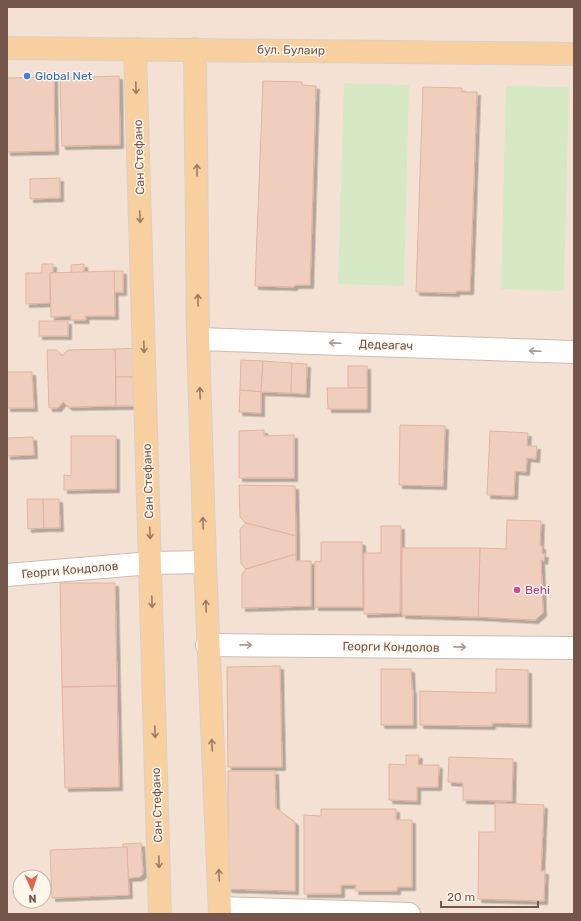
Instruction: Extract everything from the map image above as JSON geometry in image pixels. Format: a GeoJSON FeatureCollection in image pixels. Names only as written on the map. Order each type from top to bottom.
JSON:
{"type":"FeatureCollection","features":[{"type":"Feature","properties":{"kind":"main road","name":"бул. Булаир"},"geometry":{"type":"LineString","coordinates":[[7,48],[574,54]]}},
{"type":"Feature","properties":{"kind":"main road","name":"Сан Стефано"},"geometry":{"type":"LineString","coordinates":[[135,49],[160,914]]}},
{"type":"Feature","properties":{"kind":"main road"},"geometry":{"type":"LineString","coordinates":[[195,49],[198,339],[204,562],[220,911]]}},
{"type":"Feature","properties":{"kind":"street","name":"Дедеагач"},"geometry":{"type":"LineString","coordinates":[[198,339],[574,352]]}},
{"type":"Feature","properties":{"kind":"street","name":"Георги Кондолов"},"geometry":{"type":"LineString","coordinates":[[7,575],[151,563],[204,562]]}},
{"type":"Feature","properties":{"kind":"street","name":"Георги Кондолов"},"geometry":{"type":"LineString","coordinates":[[207,645],[574,648]]}},
{"type":"Feature","properties":{"kind":"street"},"geometry":{"type":"LineString","coordinates":[[220,911],[409,914]]}},
{"type":"Feature","properties":{"kind":"shaded area"},"geometry":{"type":"Polygon","coordinates":[[[7,7],[574,7],[574,914],[7,914],[7,7]]]}},
{"type":"Feature","properties":{"kind":"green space"},"geometry":{"type":"Polygon","coordinates":[[[344,83],[409,85],[404,286],[338,284],[344,83]]]}},
{"type":"Feature","properties":{"kind":"green space"},"geometry":{"type":"Polygon","coordinates":[[[506,86],[569,87],[564,291],[501,289],[506,86]]]}},
{"type":"Feature","properties":{"kind":"building"},"geometry":{"type":"Polygon","coordinates":[[[119,76],[120,145],[62,146],[60,78],[119,76]]]}},
{"type":"Feature","properties":{"kind":"building"},"geometry":{"type":"Polygon","coordinates":[[[54,77],[55,151],[7,152],[7,78],[54,77]]]}},
{"type":"Feature","properties":{"kind":"building"},"geometry":{"type":"Polygon","coordinates":[[[263,81],[302,82],[302,85],[316,86],[310,285],[295,285],[294,287],[255,286],[263,81]]]}},
{"type":"Feature","properties":{"kind":"building"},"geometry":{"type":"Polygon","coordinates":[[[423,87],[462,88],[462,92],[477,92],[470,291],[456,291],[456,293],[416,292],[423,87]]]}},
{"type":"Feature","properties":{"kind":"building"},"geometry":{"type":"Polygon","coordinates":[[[60,178],[60,198],[30,199],[30,179],[60,178]]]}},
{"type":"Feature","properties":{"kind":"building"},"geometry":{"type":"Polygon","coordinates":[[[42,264],[53,264],[53,273],[50,273],[50,303],[26,304],[26,273],[42,273],[42,264]]]}},
{"type":"Feature","properties":{"kind":"building"},"geometry":{"type":"Polygon","coordinates":[[[84,264],[84,272],[71,273],[71,265],[84,264]]]}},
{"type":"Feature","properties":{"kind":"building"},"geometry":{"type":"Polygon","coordinates":[[[114,271],[123,271],[123,292],[114,292],[114,271]]]}},
{"type":"Feature","properties":{"kind":"building"},"geometry":{"type":"Polygon","coordinates":[[[114,271],[115,316],[85,316],[86,320],[71,320],[71,316],[51,317],[50,273],[114,271]]]}},
{"type":"Feature","properties":{"kind":"building"},"geometry":{"type":"Polygon","coordinates":[[[39,321],[68,321],[68,336],[39,336],[39,321]]]}},
{"type":"Feature","properties":{"kind":"building"},"geometry":{"type":"Polygon","coordinates":[[[140,348],[140,377],[116,377],[115,349],[140,348]]]}},
{"type":"Feature","properties":{"kind":"building"},"geometry":{"type":"Polygon","coordinates":[[[115,349],[116,406],[69,407],[63,402],[58,408],[49,408],[47,350],[57,350],[62,356],[68,350],[115,349]]]}},
{"type":"Feature","properties":{"kind":"building"},"geometry":{"type":"Polygon","coordinates":[[[241,360],[263,361],[261,392],[240,390],[241,360]]]}},
{"type":"Feature","properties":{"kind":"building"},"geometry":{"type":"Polygon","coordinates":[[[263,361],[292,363],[291,393],[261,392],[263,361]]]}},
{"type":"Feature","properties":{"kind":"building"},"geometry":{"type":"Polygon","coordinates":[[[292,363],[307,364],[306,394],[291,393],[292,363]]]}},
{"type":"Feature","properties":{"kind":"building"},"geometry":{"type":"Polygon","coordinates":[[[348,366],[367,366],[367,388],[348,388],[348,366]]]}},
{"type":"Feature","properties":{"kind":"building"},"geometry":{"type":"Polygon","coordinates":[[[7,372],[32,372],[34,408],[7,408],[7,372]]]}},
{"type":"Feature","properties":{"kind":"building"},"geometry":{"type":"Polygon","coordinates":[[[116,377],[140,377],[141,406],[116,406],[116,377]]]}},
{"type":"Feature","properties":{"kind":"building"},"geometry":{"type":"Polygon","coordinates":[[[327,388],[367,388],[367,409],[328,409],[327,388]]]}},
{"type":"Feature","properties":{"kind":"building"},"geometry":{"type":"Polygon","coordinates":[[[240,390],[261,392],[261,413],[239,412],[240,390]]]}},
{"type":"Feature","properties":{"kind":"building"},"geometry":{"type":"Polygon","coordinates":[[[400,425],[445,426],[443,486],[399,485],[400,425]]]}},
{"type":"Feature","properties":{"kind":"building"},"geometry":{"type":"Polygon","coordinates":[[[264,430],[264,436],[294,435],[294,478],[239,478],[239,431],[264,430]]]}},
{"type":"Feature","properties":{"kind":"building"},"geometry":{"type":"Polygon","coordinates":[[[490,431],[528,433],[527,446],[537,446],[536,459],[527,458],[526,472],[515,471],[514,496],[487,495],[490,431]]]}},
{"type":"Feature","properties":{"kind":"building"},"geometry":{"type":"Polygon","coordinates":[[[71,436],[116,436],[116,489],[64,490],[64,475],[71,476],[71,436]]]}},
{"type":"Feature","properties":{"kind":"building"},"geometry":{"type":"Polygon","coordinates":[[[33,437],[34,455],[7,456],[7,438],[33,437]]]}},
{"type":"Feature","properties":{"kind":"building"},"geometry":{"type":"Polygon","coordinates":[[[239,485],[295,486],[296,536],[246,523],[240,517],[239,485]]]}},
{"type":"Feature","properties":{"kind":"building"},"geometry":{"type":"Polygon","coordinates":[[[27,499],[43,499],[44,528],[28,529],[27,499]]]}},
{"type":"Feature","properties":{"kind":"building"},"geometry":{"type":"Polygon","coordinates":[[[43,499],[59,499],[60,528],[44,528],[43,499]]]}},
{"type":"Feature","properties":{"kind":"building"},"geometry":{"type":"Polygon","coordinates":[[[507,520],[541,521],[540,546],[542,546],[542,554],[545,554],[544,561],[541,560],[543,613],[535,620],[478,617],[480,548],[506,549],[507,520]]]}},
{"type":"Feature","properties":{"kind":"building"},"geometry":{"type":"Polygon","coordinates":[[[246,523],[296,536],[296,554],[246,569],[241,564],[240,529],[246,523]]]}},
{"type":"Feature","properties":{"kind":"building"},"geometry":{"type":"Polygon","coordinates":[[[381,526],[401,526],[400,613],[364,614],[364,553],[381,553],[381,526]]]}},
{"type":"Feature","properties":{"kind":"building"},"geometry":{"type":"Polygon","coordinates":[[[321,542],[362,542],[363,607],[315,607],[315,561],[321,562],[321,542]]]}},
{"type":"Feature","properties":{"kind":"building"},"geometry":{"type":"Polygon","coordinates":[[[402,548],[480,548],[478,617],[402,615],[402,548]]]}},
{"type":"Feature","properties":{"kind":"building"},"geometry":{"type":"Polygon","coordinates":[[[296,554],[296,561],[311,561],[311,606],[242,608],[242,574],[246,569],[296,554]]]}},
{"type":"Feature","properties":{"kind":"building"},"geometry":{"type":"Polygon","coordinates":[[[60,583],[115,583],[117,686],[62,687],[60,583]]]}},
{"type":"Feature","properties":{"kind":"building"},"geometry":{"type":"Polygon","coordinates":[[[280,666],[282,767],[228,767],[227,667],[280,666]]]}},
{"type":"Feature","properties":{"kind":"building"},"geometry":{"type":"Polygon","coordinates":[[[381,669],[411,669],[413,690],[413,725],[381,725],[381,669]]]}},
{"type":"Feature","properties":{"kind":"building"},"geometry":{"type":"Polygon","coordinates":[[[496,669],[528,670],[528,724],[492,723],[492,726],[420,725],[420,691],[496,693],[496,669]]]}},
{"type":"Feature","properties":{"kind":"building"},"geometry":{"type":"Polygon","coordinates":[[[117,686],[119,787],[65,788],[62,687],[117,686]]]}},
{"type":"Feature","properties":{"kind":"building"},"geometry":{"type":"Polygon","coordinates":[[[406,755],[419,755],[418,765],[439,765],[438,787],[417,787],[417,801],[389,800],[389,764],[406,765],[406,755]]]}},
{"type":"Feature","properties":{"kind":"building"},"geometry":{"type":"Polygon","coordinates":[[[449,757],[513,759],[512,801],[463,800],[463,783],[448,782],[449,757]]]}},
{"type":"Feature","properties":{"kind":"building"},"geometry":{"type":"Polygon","coordinates":[[[228,771],[275,771],[276,808],[295,822],[295,891],[228,889],[228,771]]]}},
{"type":"Feature","properties":{"kind":"building"},"geometry":{"type":"Polygon","coordinates":[[[495,803],[544,805],[541,871],[545,871],[544,901],[478,899],[479,832],[495,832],[495,803]]]}},
{"type":"Feature","properties":{"kind":"building"},"geometry":{"type":"Polygon","coordinates":[[[321,809],[396,809],[396,820],[412,820],[412,887],[397,887],[397,891],[355,891],[356,885],[341,885],[341,894],[304,894],[304,815],[321,816],[321,809]]]}},
{"type":"Feature","properties":{"kind":"building"},"geometry":{"type":"Polygon","coordinates":[[[141,843],[143,874],[140,877],[128,878],[127,847],[123,847],[123,844],[141,843]]]}},
{"type":"Feature","properties":{"kind":"building"},"geometry":{"type":"Polygon","coordinates":[[[127,847],[129,895],[52,898],[52,869],[51,869],[50,850],[127,847]]]}},
{"type":"Feature","properties":{"kind":"place","name":"Global Net"},"geometry":{"type":"Point","coordinates":[27,76]}},
{"type":"Feature","properties":{"kind":"place","name":"Behi"},"geometry":{"type":"Point","coordinates":[517,590]}}]}
